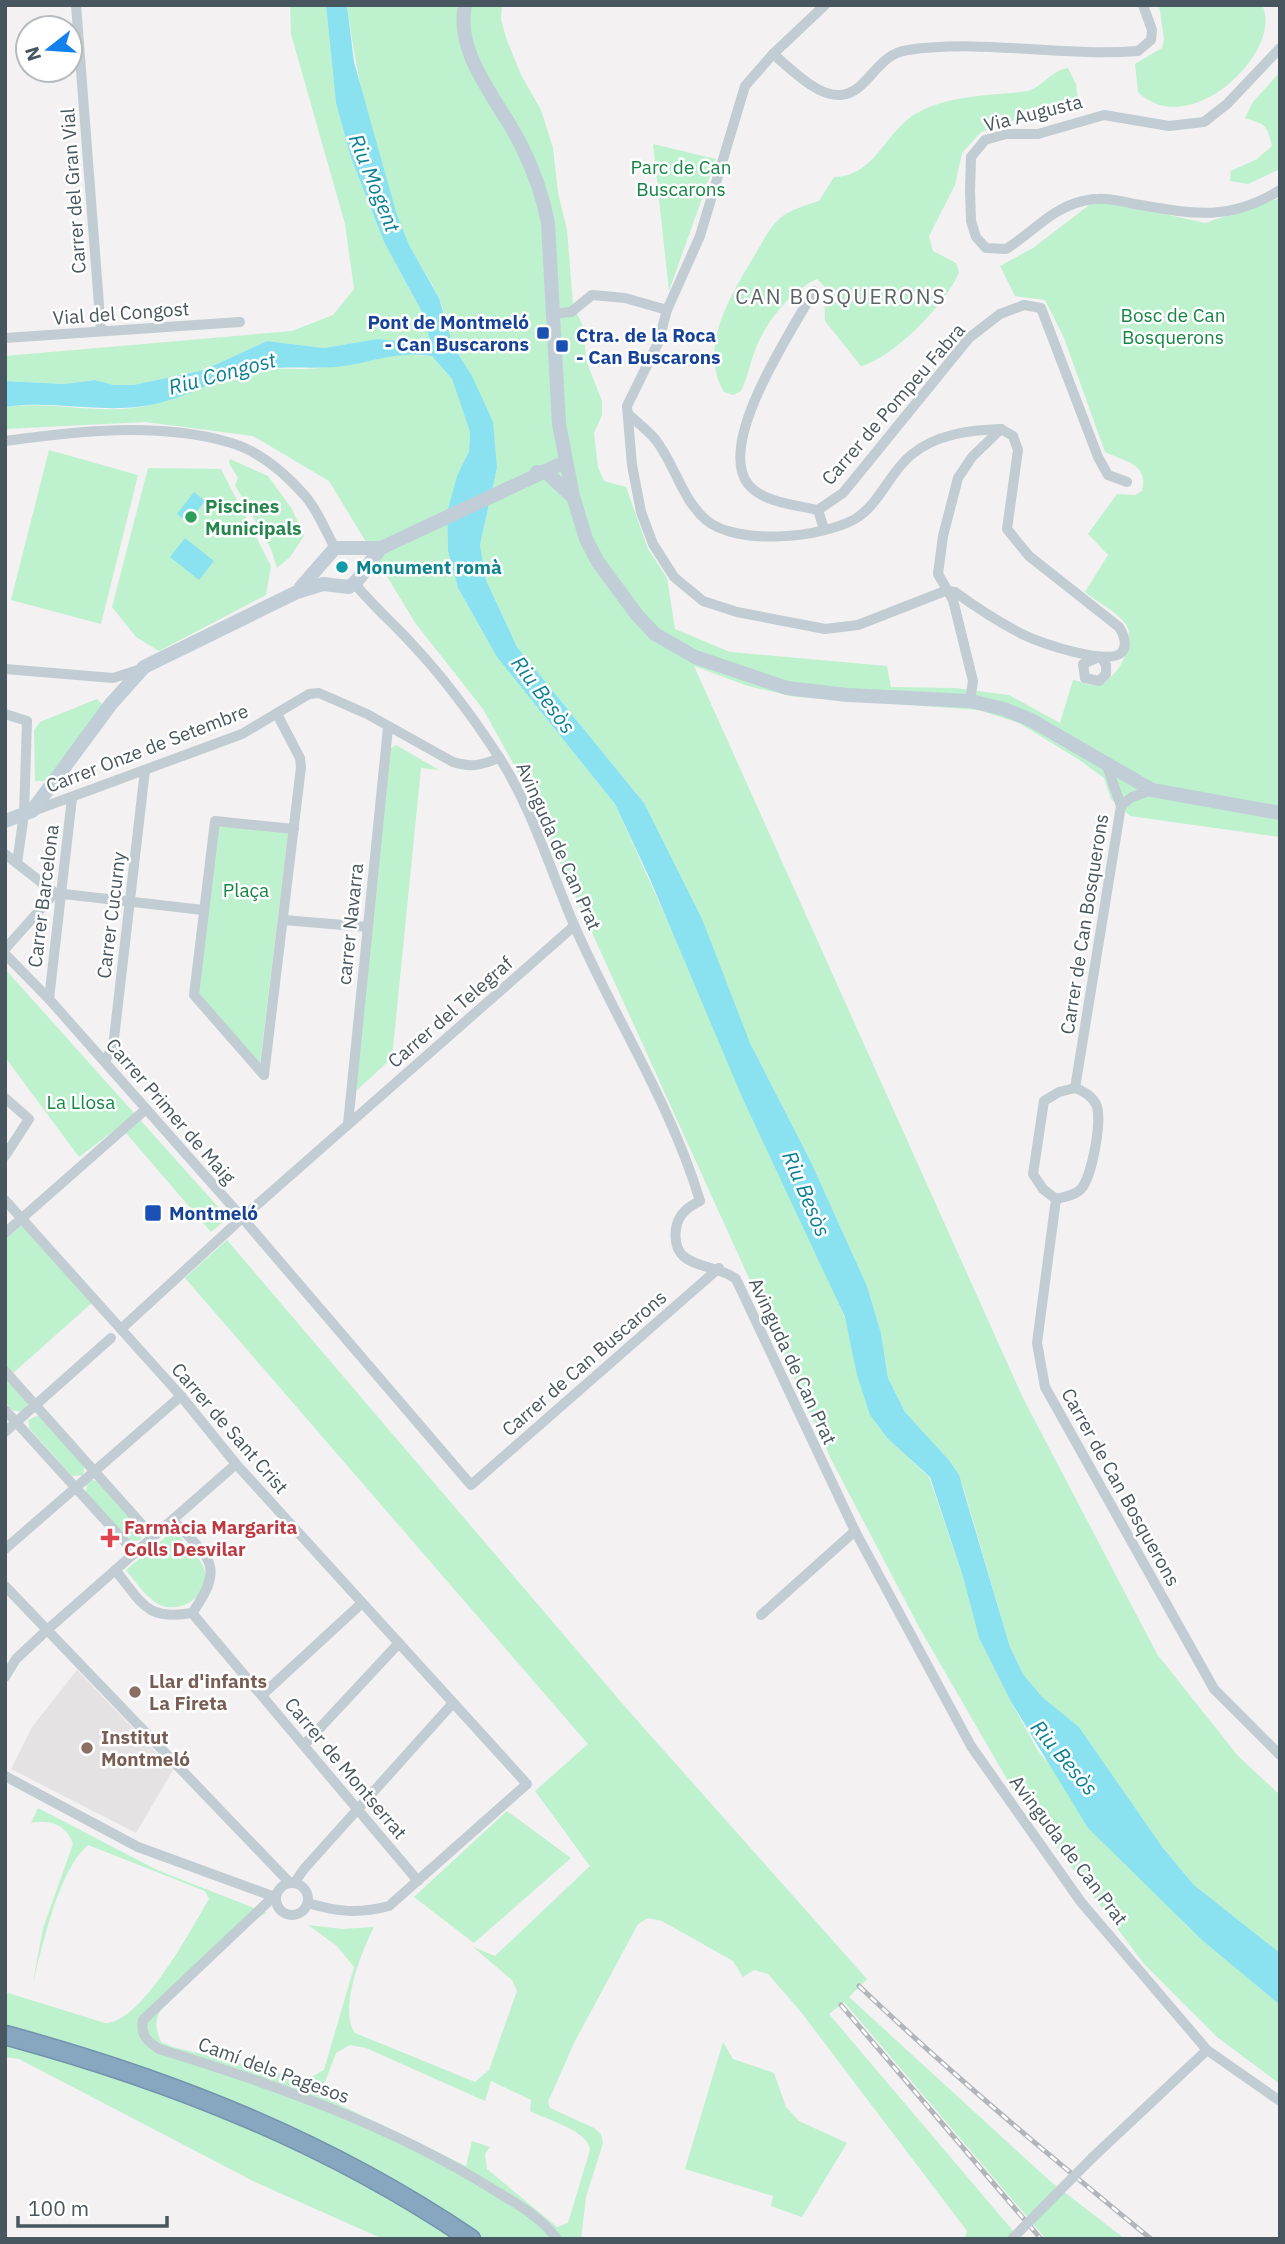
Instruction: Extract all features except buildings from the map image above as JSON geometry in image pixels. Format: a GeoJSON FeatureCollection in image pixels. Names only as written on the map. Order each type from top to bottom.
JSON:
{"type":"FeatureCollection","features":[{"type":"Feature","properties":{"kind":"highway"},"geometry":{"type":"LineString","coordinates":[[5,2035],[172,2087],[266,2124],[399,2193],[471,2239]]}},
{"type":"Feature","properties":{"kind":"highway"},"geometry":{"type":"LineString","coordinates":[[5,2043],[172,2087]]}},
{"type":"Feature","properties":{"kind":"street","name":"Carrer del Gran Vial"},"geometry":{"type":"LineString","coordinates":[[76,5],[101,331]]}},
{"type":"Feature","properties":{"kind":"street"},"geometry":{"type":"LineString","coordinates":[[465,5],[463,21],[468,48],[522,147],[545,205],[559,424],[573,496],[586,539],[598,562],[637,615],[655,634],[677,649],[754,679],[804,691],[970,701],[1031,720],[1152,790],[1280,813]]}},
{"type":"Feature","properties":{"kind":"street"},"geometry":{"type":"LineString","coordinates":[[628,414],[655,439],[687,498],[707,521],[729,530],[761,537],[793,536],[854,519],[871,506],[910,455],[935,440],[960,433],[1001,429],[1013,436],[1018,450],[1007,529],[1038,564],[1119,627],[1125,642],[1123,651],[1116,657],[1099,658],[1026,636],[982,612],[955,592],[945,590],[858,625],[825,629],[749,615],[703,601],[674,577],[653,544],[638,500],[627,406],[657,343],[667,310],[700,236],[745,86],[773,54],[825,5]]}},
{"type":"Feature","properties":{"kind":"street"},"geometry":{"type":"LineString","coordinates":[[773,54],[816,87],[830,94],[841,95],[852,92],[865,82],[886,57],[905,50],[951,46],[1138,51],[1151,40],[1152,30],[1145,10],[1136,5]]}},
{"type":"Feature","properties":{"kind":"street","name":"Via Augusta"},"geometry":{"type":"LineString","coordinates":[[1280,48],[1227,104],[1204,122],[1169,125],[1104,115],[1038,134],[1006,134],[985,140],[971,157],[971,221],[976,237],[986,248],[1006,250],[1059,210],[1083,201],[1108,198],[1159,208],[1226,214],[1280,190]]}},
{"type":"Feature","properties":{"kind":"street"},"geometry":{"type":"LineString","coordinates":[[814,292],[766,376],[746,421],[741,455],[748,484],[765,497],[818,510],[824,529]]}},
{"type":"Feature","properties":{"kind":"street"},"geometry":{"type":"LineString","coordinates":[[551,314],[571,312],[592,295],[625,298],[667,310]]}},
{"type":"Feature","properties":{"kind":"street","name":"Carrer de Pompeu Fabra"},"geometry":{"type":"LineString","coordinates":[[818,510],[844,493],[969,338],[1000,314],[1024,305],[1041,308],[1098,457],[1108,475],[1127,482]]}},
{"type":"Feature","properties":{"kind":"street","name":"Vial del Congost"},"geometry":{"type":"LineString","coordinates":[[5,338],[240,323]]}},
{"type":"Feature","properties":{"kind":"street"},"geometry":{"type":"LineString","coordinates":[[533,474],[556,445],[559,424]]}},
{"type":"Feature","properties":{"kind":"street"},"geometry":{"type":"LineString","coordinates":[[970,701],[974,681],[953,600],[938,574],[943,536],[958,478],[972,457],[1001,429]]}},
{"type":"Feature","properties":{"kind":"street"},"geometry":{"type":"LineString","coordinates":[[5,441],[50,435],[152,430],[229,442],[262,458],[307,498],[342,548],[360,555],[363,571]]}},
{"type":"Feature","properties":{"kind":"street"},"geometry":{"type":"LineString","coordinates":[[5,669],[113,678],[144,667],[297,592],[331,584],[344,588],[355,584],[382,548],[565,461]]}},
{"type":"Feature","properties":{"kind":"street"},"geometry":{"type":"LineString","coordinates":[[533,474],[547,473],[573,496]]}},
{"type":"Feature","properties":{"kind":"street"},"geometry":{"type":"LineString","coordinates":[[297,592],[322,566],[325,557],[342,548],[382,548]]}},
{"type":"Feature","properties":{"kind":"street"},"geometry":{"type":"LineString","coordinates":[[322,566],[325,577],[331,584]]}},
{"type":"Feature","properties":{"kind":"street","name":"Avinguda de Can Prat"},"geometry":{"type":"LineString","coordinates":[[355,584],[437,673],[499,758],[524,806],[574,926],[661,1101],[696,1186],[701,1201],[682,1213],[677,1223],[676,1243],[687,1261],[696,1266],[720,1268],[736,1279],[855,1531],[971,1746],[1081,1902],[1207,2050],[1280,2101]]}},
{"type":"Feature","properties":{"kind":"street"},"geometry":{"type":"LineString","coordinates":[[5,821],[28,812],[120,692],[144,667]]}},
{"type":"Feature","properties":{"kind":"street"},"geometry":{"type":"LineString","coordinates":[[113,678],[120,692]]}},
{"type":"Feature","properties":{"kind":"street","name":"Carrer Onze de Setembre"},"geometry":{"type":"LineString","coordinates":[[28,812],[242,734],[309,694],[319,694],[367,714],[387,728],[466,766],[481,765],[499,758]]}},
{"type":"Feature","properties":{"kind":"street"},"geometry":{"type":"LineString","coordinates":[[5,714],[27,722],[28,812],[17,863]]}},
{"type":"Feature","properties":{"kind":"street"},"geometry":{"type":"LineString","coordinates":[[276,715],[300,758],[294,829],[284,920],[264,1075],[194,995],[203,910],[215,821],[294,829]]}},
{"type":"Feature","properties":{"kind":"street","name":"carrer Navarra"},"geometry":{"type":"LineString","coordinates":[[348,1124],[387,728]]}},
{"type":"Feature","properties":{"kind":"street","name":"Carrer de Can Bosquerons"},"geometry":{"type":"LineString","coordinates":[[1074,1088],[1121,806],[1107,766]]}},
{"type":"Feature","properties":{"kind":"street","name":"Carrer Cucurny"},"geometry":{"type":"LineString","coordinates":[[104,1061],[113,1047],[145,770]]}},
{"type":"Feature","properties":{"kind":"street","name":"Carrer de Can Bosquerons"},"geometry":{"type":"LineString","coordinates":[[1121,806],[1132,797],[1152,790]]}},
{"type":"Feature","properties":{"kind":"street","name":"Carrer Barcelona"},"geometry":{"type":"LineString","coordinates":[[48,999],[58,893],[72,797]]}},
{"type":"Feature","properties":{"kind":"street"},"geometry":{"type":"LineString","coordinates":[[5,854],[58,893],[203,910]]}},
{"type":"Feature","properties":{"kind":"street"},"geometry":{"type":"LineString","coordinates":[[5,952],[58,893]]}},
{"type":"Feature","properties":{"kind":"street"},"geometry":{"type":"LineString","coordinates":[[284,920],[367,927]]}},
{"type":"Feature","properties":{"kind":"street","name":"Carrer del Telegraf"},"geometry":{"type":"LineString","coordinates":[[121,1329],[242,1218],[574,926]]}},
{"type":"Feature","properties":{"kind":"street","name":"Carrer Primer de Maig"},"geometry":{"type":"LineString","coordinates":[[5,952],[242,1218],[471,1485]]}},
{"type":"Feature","properties":{"kind":"street"},"geometry":{"type":"LineString","coordinates":[[1074,1088],[1085,1091],[1095,1101],[1098,1112],[1090,1176],[1080,1192],[1056,1199],[1043,1189],[1033,1174],[1044,1101],[1059,1092],[1074,1088]]}},
{"type":"Feature","properties":{"kind":"street"},"geometry":{"type":"LineString","coordinates":[[5,1098],[29,1119],[5,1156]]}},
{"type":"Feature","properties":{"kind":"street"},"geometry":{"type":"LineString","coordinates":[[5,1233],[146,1109]]}},
{"type":"Feature","properties":{"kind":"street","name":"Carrer de Can Bosquerons"},"geometry":{"type":"LineString","coordinates":[[1056,1199],[1037,1343],[1045,1387],[1214,1689],[1280,1755]]}},
{"type":"Feature","properties":{"kind":"street","name":"Carrer de Sant Crist"},"geometry":{"type":"LineString","coordinates":[[5,1200],[181,1396],[236,1464],[527,1784],[418,1881]]}},
{"type":"Feature","properties":{"kind":"street","name":"Carrer de Can Buscarons"},"geometry":{"type":"LineString","coordinates":[[471,1485],[720,1268]]}},
{"type":"Feature","properties":{"kind":"street"},"geometry":{"type":"LineString","coordinates":[[5,1432],[111,1338]]}},
{"type":"Feature","properties":{"kind":"street"},"geometry":{"type":"LineString","coordinates":[[5,1371],[153,1537]]}},
{"type":"Feature","properties":{"kind":"street"},"geometry":{"type":"LineString","coordinates":[[5,1549],[181,1396]]}},
{"type":"Feature","properties":{"kind":"street"},"geometry":{"type":"LineString","coordinates":[[5,1410],[135,1553]]}},
{"type":"Feature","properties":{"kind":"street"},"geometry":{"type":"LineString","coordinates":[[5,1677],[16,1659],[47,1630],[236,1464]]}},
{"type":"Feature","properties":{"kind":"street"},"geometry":{"type":"LineString","coordinates":[[115,1570],[158,1616],[168,1618],[192,1613],[209,1591],[212,1575],[206,1557],[173,1520]]}},
{"type":"Feature","properties":{"kind":"street"},"geometry":{"type":"LineString","coordinates":[[761,1615],[855,1531]]}},
{"type":"Feature","properties":{"kind":"street"},"geometry":{"type":"LineString","coordinates":[[5,1586],[292,1882],[307,1892],[308,1903],[299,1913],[287,1914],[278,1908],[274,1897],[279,1888],[292,1882],[453,1703]]}},
{"type":"Feature","properties":{"kind":"street"},"geometry":{"type":"LineString","coordinates":[[261,1695],[362,1603]]}},
{"type":"Feature","properties":{"kind":"street","name":"Carrer de Montserrat"},"geometry":{"type":"LineString","coordinates":[[192,1613],[418,1881]]}},
{"type":"Feature","properties":{"kind":"street"},"geometry":{"type":"LineString","coordinates":[[304,1745],[399,1643]]}},
{"type":"Feature","properties":{"kind":"street"},"geometry":{"type":"LineString","coordinates":[[5,1776],[138,1847],[274,1897]]}},
{"type":"Feature","properties":{"kind":"street"},"geometry":{"type":"LineString","coordinates":[[308,1903],[340,1913],[368,1912],[389,1906],[418,1881]]}},
{"type":"Feature","properties":{"kind":"street","name":"Camí dels Pagesos"},"geometry":{"type":"LineString","coordinates":[[274,1897],[143,2020],[143,2034],[148,2042],[159,2049],[268,2082],[336,2109],[464,2171],[534,2215],[557,2239]]}},
{"type":"Feature","properties":{"kind":"street"},"geometry":{"type":"LineString","coordinates":[[1012,2239],[1092,2158],[1207,2050]]}},
{"type":"Feature","properties":{"kind":"shaded area","name":"Institut Montmeló"},"geometry":{"type":"Polygon","coordinates":[[[77,1670],[173,1770],[136,1833],[11,1769],[32,1727],[77,1670]]]}},
{"type":"Feature","properties":{"kind":"green space"},"geometry":{"type":"Polygon","coordinates":[[[290,5],[326,5],[336,103],[351,158],[384,242],[422,312],[431,344],[377,339],[324,348],[267,341],[204,370],[133,385],[114,385],[95,380],[64,384],[5,381],[5,356],[292,331],[333,315],[354,289],[345,224],[291,34],[290,5]]]}},
{"type":"Feature","properties":{"kind":"green space","name":"Bosc de Can Bosquerons"},"geometry":{"type":"Polygon","coordinates":[[[347,5],[502,5],[501,19],[506,38],[521,75],[541,110],[553,148],[558,193],[567,230],[573,304],[584,329],[586,360],[602,401],[602,415],[594,433],[598,467],[604,481],[626,487],[648,549],[667,578],[675,629],[730,652],[887,666],[891,687],[955,688],[1009,695],[1060,723],[1073,680],[1093,685],[1103,683],[1117,670],[1127,650],[1129,631],[1125,623],[1085,592],[1108,555],[1088,534],[1117,494],[1135,495],[1142,491],[1142,474],[1134,465],[1105,452],[1064,338],[1045,300],[1015,296],[1000,266],[1033,248],[1097,199],[1205,223],[1280,198],[1280,837],[1130,816],[1111,799],[1104,778],[1078,759],[1019,723],[979,710],[796,697],[748,686],[694,666],[1023,1398],[1157,1654],[1238,1756],[1280,1795],[1280,1953],[1194,1885],[1163,1848],[1079,1727],[1042,1698],[1023,1674],[1010,1647],[963,1486],[948,1459],[905,1412],[888,1378],[881,1333],[867,1286],[811,1162],[750,1043],[644,803],[517,647],[486,580],[480,545],[497,468],[462,360],[450,338],[441,304],[404,235],[384,181],[362,92],[347,5]]]}},
{"type":"Feature","properties":{"kind":"green space"},"geometry":{"type":"Polygon","coordinates":[[[1159,5],[1262,5],[1265,24],[1260,45],[1247,66],[1228,84],[1206,99],[1183,106],[1159,105],[1138,92],[1135,64],[1162,48],[1164,39],[1159,5]]]}},
{"type":"Feature","properties":{"kind":"green space"},"geometry":{"type":"Polygon","coordinates":[[[1068,68],[1076,84],[1078,101],[1072,108],[1035,113],[981,132],[962,153],[955,185],[929,236],[933,251],[956,263],[959,272],[943,298],[917,328],[888,353],[861,366],[825,321],[824,286],[817,279],[789,299],[766,328],[741,391],[733,395],[724,392],[714,358],[720,323],[744,273],[768,232],[780,218],[819,201],[834,177],[848,175],[860,169],[917,113],[958,99],[1028,91],[1056,72],[1068,68]]]}},
{"type":"Feature","properties":{"kind":"green space"},"geometry":{"type":"Polygon","coordinates":[[[1280,72],[1280,169],[1248,184],[1230,181],[1231,171],[1257,159],[1272,146],[1264,126],[1245,118],[1253,102],[1280,72]]]}},
{"type":"Feature","properties":{"kind":"green space","name":"Parc de Can Buscarons"},"geometry":{"type":"Polygon","coordinates":[[[653,144],[716,159],[669,291],[653,144]]]}},
{"type":"Feature","properties":{"kind":"green space"},"geometry":{"type":"Polygon","coordinates":[[[393,354],[432,356],[452,379],[470,432],[469,450],[447,514],[448,551],[458,588],[497,657],[615,804],[845,1318],[870,1415],[888,1439],[929,1477],[963,1577],[979,1638],[1010,1700],[1038,1751],[1187,1926],[1280,2005],[1280,2084],[1217,2037],[1144,1964],[1012,1788],[919,1627],[832,1461],[524,783],[483,709],[416,624],[329,481],[253,436],[145,422],[5,429],[5,407],[37,405],[133,408],[162,402],[245,372],[320,368],[393,354]]]}},
{"type":"Feature","properties":{"kind":"green space"},"geometry":{"type":"Polygon","coordinates":[[[49,450],[138,475],[101,624],[11,600],[49,450]]]}},
{"type":"Feature","properties":{"kind":"green space"},"geometry":{"type":"Polygon","coordinates":[[[230,459],[268,476],[292,509],[304,536],[290,557],[277,568],[271,549],[235,485],[238,478],[229,463],[230,459]]]}},
{"type":"Feature","properties":{"kind":"green space","name":"Piscines Municipals"},"geometry":{"type":"Polygon","coordinates":[[[148,468],[221,469],[271,566],[266,595],[159,651],[136,637],[112,607],[148,468]]]}},
{"type":"Feature","properties":{"kind":"green space"},"geometry":{"type":"Polygon","coordinates":[[[97,699],[103,705],[50,781],[35,781],[34,730],[40,722],[97,699]]]}},
{"type":"Feature","properties":{"kind":"green space"},"geometry":{"type":"Polygon","coordinates":[[[396,745],[439,770],[421,768],[392,1058],[356,1091],[390,749],[396,745]]]}},
{"type":"Feature","properties":{"kind":"green space","name":"Plaça"},"geometry":{"type":"Polygon","coordinates":[[[218,826],[288,833],[260,1064],[198,993],[218,826]]]}},
{"type":"Feature","properties":{"kind":"green space","name":"La Llosa"},"geometry":{"type":"Polygon","coordinates":[[[5,969],[228,1218],[211,1232],[120,1126],[79,1157],[5,1057],[5,969]]]}},
{"type":"Feature","properties":{"kind":"green space"},"geometry":{"type":"Polygon","coordinates":[[[24,1223],[93,1302],[12,1374],[5,1366],[5,1240],[24,1223]]]}},
{"type":"Feature","properties":{"kind":"green space"},"geometry":{"type":"Polygon","coordinates":[[[227,1240],[627,1709],[867,1979],[849,1997],[1050,2181],[1125,2239],[1046,2239],[844,2002],[829,2014],[1020,2239],[965,2239],[967,2231],[801,2012],[768,1974],[754,1970],[743,1977],[733,1961],[662,1921],[648,1918],[638,1924],[574,2043],[548,2102],[550,2108],[594,2128],[601,2134],[603,2143],[586,2197],[581,2239],[383,2239],[255,2182],[19,2059],[5,2057],[5,1992],[105,2023],[119,2019],[134,2008],[164,1972],[209,1899],[205,1891],[88,1845],[68,1872],[52,1911],[32,1987],[43,1928],[73,1844],[66,1832],[56,1825],[31,1823],[38,1808],[157,1870],[267,1913],[260,1916],[164,2005],[156,2023],[158,2032],[161,2042],[173,2047],[306,2080],[324,2070],[354,1967],[337,1946],[308,1925],[342,1929],[374,1927],[358,1965],[350,1995],[350,2023],[355,2033],[475,2082],[489,2070],[517,1991],[512,1980],[473,1947],[495,1956],[590,1866],[535,1791],[588,1744],[185,1278],[227,1240]],[[350,2045],[336,2053],[320,2095],[466,2166],[472,2141],[490,2147],[485,2154],[487,2169],[557,2227],[568,2223],[590,2150],[582,2137],[566,2126],[530,2111],[531,2100],[491,2081],[485,2101],[366,2048],[350,2045]]]}},
{"type":"Feature","properties":{"kind":"green space"},"geometry":{"type":"Polygon","coordinates":[[[5,1375],[28,1401],[27,1409],[22,1412],[12,1410],[5,1402],[5,1375]]]}},
{"type":"Feature","properties":{"kind":"green space"},"geometry":{"type":"Polygon","coordinates":[[[37,1416],[43,1417],[85,1464],[83,1475],[72,1476],[30,1429],[28,1420],[37,1416]]]}},
{"type":"Feature","properties":{"kind":"green space"},"geometry":{"type":"Polygon","coordinates":[[[92,1480],[100,1482],[144,1533],[140,1540],[130,1542],[86,1492],[87,1484],[92,1480]]]}},
{"type":"Feature","properties":{"kind":"green space"},"geometry":{"type":"Polygon","coordinates":[[[174,1530],[202,1564],[205,1583],[196,1598],[188,1603],[170,1607],[150,1599],[126,1570],[174,1530]]]}},
{"type":"Feature","properties":{"kind":"green space"},"geometry":{"type":"Polygon","coordinates":[[[507,1811],[571,1858],[474,1943],[414,1897],[507,1811]]]}},
{"type":"Feature","properties":{"kind":"green space"},"geometry":{"type":"Polygon","coordinates":[[[723,2042],[733,2059],[774,2073],[786,2107],[799,2121],[847,2143],[802,2217],[771,2206],[773,2196],[685,2169],[723,2042]]]}},
{"type":"Feature","properties":{"kind":"water"},"geometry":{"type":"Polygon","coordinates":[[[326,5],[347,5],[354,62],[396,212],[409,245],[439,298],[453,346],[472,376],[493,422],[497,468],[480,545],[486,580],[517,647],[644,803],[702,919],[750,1043],[811,1162],[867,1286],[881,1333],[888,1378],[905,1412],[959,1475],[1010,1647],[1023,1674],[1042,1697],[1079,1727],[1163,1848],[1194,1885],[1280,1953],[1280,2005],[1202,1940],[1088,1828],[1010,1700],[979,1638],[963,1577],[930,1477],[888,1439],[870,1415],[857,1375],[845,1317],[742,1097],[649,877],[615,804],[497,657],[458,588],[448,551],[447,513],[457,476],[469,451],[470,432],[452,379],[432,356],[405,355],[336,367],[279,368],[245,372],[170,400],[144,406],[5,407],[5,381],[64,384],[95,380],[114,385],[133,385],[204,370],[267,341],[324,348],[377,339],[431,344],[422,312],[384,242],[351,158],[336,103],[326,5]]]}},
{"type":"Feature","properties":{"kind":"water"},"geometry":{"type":"Polygon","coordinates":[[[194,492],[205,501],[188,523],[177,514],[194,492]]]}},
{"type":"Feature","properties":{"kind":"water"},"geometry":{"type":"Polygon","coordinates":[[[185,538],[214,561],[199,580],[170,557],[185,538]]]}},
{"type":"Feature","properties":{"kind":"railway"},"geometry":{"type":"LineString","coordinates":[[859,1986],[966,2084],[1151,2239]]}},
{"type":"Feature","properties":{"kind":"railway"},"geometry":{"type":"LineString","coordinates":[[841,2005],[1041,2239]]}},
{"type":"Feature","properties":{"kind":"place","name":"Pont de Montmeló - Can Buscarons"},"geometry":{"type":"Point","coordinates":[543,333]}},
{"type":"Feature","properties":{"kind":"place","name":"Ctra. de la Roca - Can Buscarons"},"geometry":{"type":"Point","coordinates":[562,346]}},
{"type":"Feature","properties":{"kind":"place","name":"Piscines Municipals"},"geometry":{"type":"Point","coordinates":[191,517]}},
{"type":"Feature","properties":{"kind":"place","name":"Monument romà"},"geometry":{"type":"Point","coordinates":[342,567]}},
{"type":"Feature","properties":{"kind":"place","name":"Montmeló"},"geometry":{"type":"Point","coordinates":[153,1213]}},
{"type":"Feature","properties":{"kind":"place","name":"Farmàcia Margarita Colls Desvilar"},"geometry":{"type":"Point","coordinates":[110,1538]}},
{"type":"Feature","properties":{"kind":"place","name":"Llar d'infants La Fireta"},"geometry":{"type":"Point","coordinates":[135,1692]}},
{"type":"Feature","properties":{"kind":"place","name":"Institut Montmeló"},"geometry":{"type":"Point","coordinates":[87,1748]}},
{"type":"Feature","properties":{"kind":"district","name":"CAN BOSQUERONS"},"geometry":{"type":"Point","coordinates":[841,297]}},
{"type":"Feature","properties":{"kind":"water label","name":"Riu Mogent"},"geometry":{"type":"Point","coordinates":[374,183]}},
{"type":"Feature","properties":{"kind":"water label","name":"Riu Congost"},"geometry":{"type":"Point","coordinates":[222,374]}},
{"type":"Feature","properties":{"kind":"water label","name":"Riu Besòs"},"geometry":{"type":"Point","coordinates":[543,695]}},
{"type":"Feature","properties":{"kind":"water label","name":"Riu Besòs"},"geometry":{"type":"Point","coordinates":[806,1194]}},
{"type":"Feature","properties":{"kind":"water label","name":"Riu Besòs"},"geometry":{"type":"Point","coordinates":[1064,1758]}}]}
